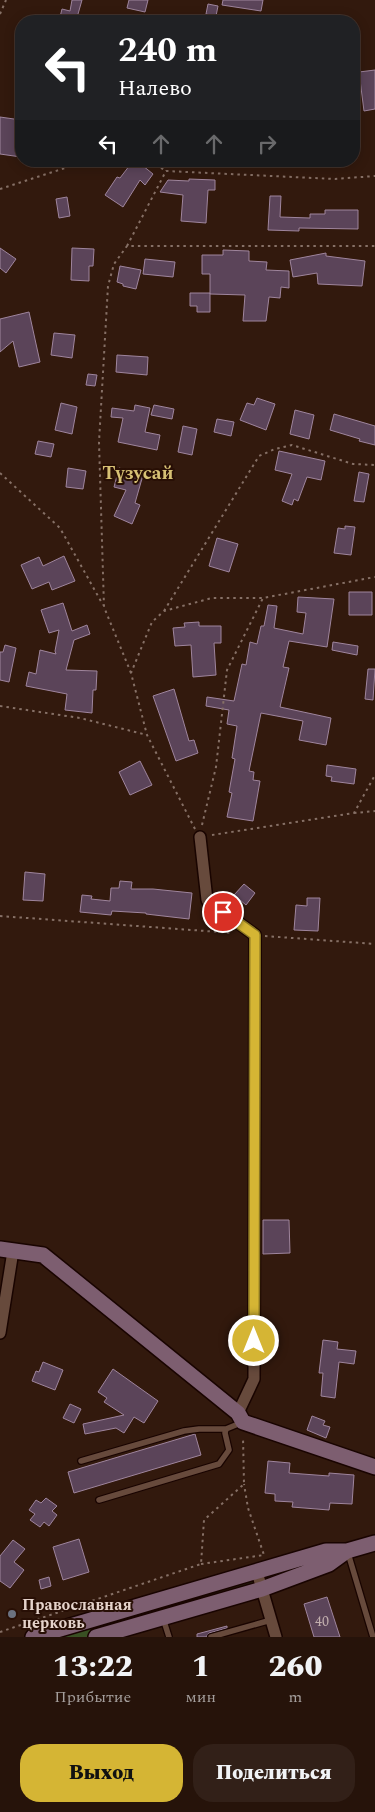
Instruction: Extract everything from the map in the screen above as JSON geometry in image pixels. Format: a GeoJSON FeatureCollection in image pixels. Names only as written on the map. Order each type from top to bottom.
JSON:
{"type":"FeatureCollection","features":[{"type":"Feature","properties":{"kind":"street"},"geometry":{"type":"LineString","coordinates":[[200,837],[207,900],[255,935],[254,1379],[240,1418]]}},
{"type":"Feature","properties":{"kind":"street"},"geometry":{"type":"LineString","coordinates":[[0,1333],[7,1250],[43,1255],[240,1418],[375,1467]]}},
{"type":"Feature","properties":{"kind":"street"},"geometry":{"type":"LineString","coordinates":[[33,1637],[57,1633],[326,1551],[347,1551],[375,1543]]}},
{"type":"Feature","properties":{"kind":"street"},"geometry":{"type":"LineString","coordinates":[[96,1637],[262,1589],[329,1564],[347,1551]]}},
{"type":"Feature","properties":{"kind":"street"},"geometry":{"type":"LineString","coordinates":[[257,1572],[276,1637]]}},
{"type":"Feature","properties":{"kind":"lane"},"geometry":{"type":"LineString","coordinates":[[81,1461],[184,1431],[226,1429],[240,1418]]}},
{"type":"Feature","properties":{"kind":"lane"},"geometry":{"type":"LineString","coordinates":[[99,1500],[219,1464],[229,1450],[225,1433],[226,1429]]}},
{"type":"Feature","properties":{"kind":"lane"},"geometry":{"type":"LineString","coordinates":[[347,1551],[374,1637]]}},
{"type":"Feature","properties":{"kind":"lane"},"geometry":{"type":"LineString","coordinates":[[163,1618],[169,1637]]}},
{"type":"Feature","properties":{"kind":"lane"},"geometry":{"type":"LineString","coordinates":[[211,1637],[271,1620]]}},
{"type":"Feature","properties":{"kind":"path"},"geometry":{"type":"LineString","coordinates":[[0,14],[6,0]]}},
{"type":"Feature","properties":{"kind":"path"},"geometry":{"type":"LineString","coordinates":[[0,189],[68,167]]}},
{"type":"Feature","properties":{"kind":"path"},"geometry":{"type":"LineString","coordinates":[[160,167],[166,171],[335,179],[375,176]]}},
{"type":"Feature","properties":{"kind":"path"},"geometry":{"type":"LineString","coordinates":[[104,607],[98,442],[108,286],[114,264],[127,246],[166,171]]}},
{"type":"Feature","properties":{"kind":"path"},"geometry":{"type":"LineString","coordinates":[[127,246],[375,246]]}},
{"type":"Feature","properties":{"kind":"path"},"geometry":{"type":"LineString","coordinates":[[131,673],[152,622],[164,611],[259,456],[275,449],[292,445],[353,464],[375,465]]}},
{"type":"Feature","properties":{"kind":"path"},"geometry":{"type":"LineString","coordinates":[[0,473],[60,528],[104,607],[131,673],[147,735],[200,837]]}},
{"type":"Feature","properties":{"kind":"path"},"geometry":{"type":"LineString","coordinates":[[164,611],[212,598],[263,598],[375,577]]}},
{"type":"Feature","properties":{"kind":"path"},"geometry":{"type":"LineString","coordinates":[[200,837],[216,767],[228,670],[263,598]]}},
{"type":"Feature","properties":{"kind":"path"},"geometry":{"type":"LineString","coordinates":[[0,706],[80,718],[147,735]]}},
{"type":"Feature","properties":{"kind":"path"},"geometry":{"type":"LineString","coordinates":[[354,813],[375,775]]}},
{"type":"Feature","properties":{"kind":"path"},"geometry":{"type":"LineString","coordinates":[[200,837],[375,811]]}},
{"type":"Feature","properties":{"kind":"path"},"geometry":{"type":"LineString","coordinates":[[0,916],[375,944]]}},
{"type":"Feature","properties":{"kind":"path"},"geometry":{"type":"LineString","coordinates":[[0,1632],[201,1564],[264,1555],[248,1508],[244,1484],[240,1418]]}},
{"type":"Feature","properties":{"kind":"path"},"geometry":{"type":"LineString","coordinates":[[201,1564],[204,1520],[244,1484]]}},
{"type":"Feature","properties":{"kind":"green space"},"geometry":{"type":"Polygon","coordinates":[[[257,1574],[261,1588],[90,1637],[59,1637],[257,1574]]]}},
{"type":"Feature","properties":{"kind":"building"},"geometry":{"type":"Polygon","coordinates":[[[72,0],[82,0],[78,15],[60,15],[62,9],[70,11],[72,0]]]}},
{"type":"Feature","properties":{"kind":"building"},"geometry":{"type":"Polygon","coordinates":[[[129,0],[148,0],[145,12],[127,8],[129,0]]]}},
{"type":"Feature","properties":{"kind":"building"},"geometry":{"type":"Polygon","coordinates":[[[223,0],[263,0],[261,11],[222,5],[223,0]]]}},
{"type":"Feature","properties":{"kind":"building"},"geometry":{"type":"Polygon","coordinates":[[[208,4],[218,6],[216,15],[206,14],[208,4]]]}},
{"type":"Feature","properties":{"kind":"building"},"geometry":{"type":"Polygon","coordinates":[[[375,70],[375,109],[364,111],[360,72],[375,70]]]}},
{"type":"Feature","properties":{"kind":"building"},"geometry":{"type":"Polygon","coordinates":[[[0,117],[15,119],[15,156],[0,154],[0,117]]]}},
{"type":"Feature","properties":{"kind":"building"},"geometry":{"type":"Polygon","coordinates":[[[128,167],[144,167],[153,174],[145,185],[140,180],[123,207],[105,195],[117,177],[120,178],[128,167]]]}},
{"type":"Feature","properties":{"kind":"building"},"geometry":{"type":"Polygon","coordinates":[[[189,179],[215,180],[215,190],[208,190],[206,223],[181,221],[183,195],[160,192],[168,180],[189,181],[189,179]]]}},
{"type":"Feature","properties":{"kind":"building"},"geometry":{"type":"Polygon","coordinates":[[[270,196],[281,196],[280,217],[310,218],[310,214],[325,214],[325,210],[358,210],[358,229],[299,228],[299,231],[268,230],[270,196]]]}},
{"type":"Feature","properties":{"kind":"building"},"geometry":{"type":"Polygon","coordinates":[[[67,197],[70,216],[59,218],[56,199],[67,197]]]}},
{"type":"Feature","properties":{"kind":"building"},"geometry":{"type":"Polygon","coordinates":[[[0,248],[16,259],[6,273],[0,268],[0,248]]]}},
{"type":"Feature","properties":{"kind":"building"},"geometry":{"type":"Polygon","coordinates":[[[72,248],[94,249],[93,266],[89,266],[89,281],[71,280],[72,248]]]}},
{"type":"Feature","properties":{"kind":"building"},"geometry":{"type":"Polygon","coordinates":[[[223,250],[249,251],[249,261],[267,262],[266,270],[289,271],[289,288],[281,287],[280,298],[269,297],[266,321],[243,321],[245,295],[210,294],[210,274],[202,274],[202,255],[223,255],[223,250]]]}},
{"type":"Feature","properties":{"kind":"building"},"geometry":{"type":"Polygon","coordinates":[[[326,253],[326,256],[365,261],[362,286],[318,284],[317,273],[293,277],[290,260],[326,253]]]}},
{"type":"Feature","properties":{"kind":"building"},"geometry":{"type":"Polygon","coordinates":[[[145,259],[175,262],[173,277],[143,274],[145,259]]]}},
{"type":"Feature","properties":{"kind":"building"},"geometry":{"type":"Polygon","coordinates":[[[120,266],[141,270],[136,289],[123,286],[123,284],[117,282],[120,266]]]}},
{"type":"Feature","properties":{"kind":"building"},"geometry":{"type":"Polygon","coordinates":[[[190,293],[210,293],[210,312],[197,312],[197,306],[190,306],[190,293]]]}},
{"type":"Feature","properties":{"kind":"building"},"geometry":{"type":"Polygon","coordinates":[[[29,312],[40,362],[19,367],[13,341],[0,352],[0,319],[29,312]]]}},
{"type":"Feature","properties":{"kind":"building"},"geometry":{"type":"Polygon","coordinates":[[[54,333],[75,335],[72,358],[51,355],[54,333]]]}},
{"type":"Feature","properties":{"kind":"building"},"geometry":{"type":"Polygon","coordinates":[[[117,355],[148,357],[147,375],[116,372],[117,355]]]}},
{"type":"Feature","properties":{"kind":"building"},"geometry":{"type":"Polygon","coordinates":[[[88,374],[97,375],[95,386],[86,385],[88,374]]]}},
{"type":"Feature","properties":{"kind":"building"},"geometry":{"type":"Polygon","coordinates":[[[257,398],[275,404],[266,430],[240,420],[247,403],[254,405],[257,398]]]}},
{"type":"Feature","properties":{"kind":"building"},"geometry":{"type":"Polygon","coordinates":[[[61,403],[77,407],[72,434],[55,430],[61,403]]]}},
{"type":"Feature","properties":{"kind":"building"},"geometry":{"type":"Polygon","coordinates":[[[135,405],[150,408],[145,432],[160,435],[157,450],[118,442],[123,418],[111,417],[112,408],[134,411],[135,405]]]}},
{"type":"Feature","properties":{"kind":"building"},"geometry":{"type":"Polygon","coordinates":[[[154,405],[174,409],[172,419],[151,415],[154,405]]]}},
{"type":"Feature","properties":{"kind":"building"},"geometry":{"type":"Polygon","coordinates":[[[295,410],[314,415],[309,439],[290,434],[295,410]]]}},
{"type":"Feature","properties":{"kind":"building"},"geometry":{"type":"Polygon","coordinates":[[[334,414],[375,426],[375,445],[330,430],[334,414]]]}},
{"type":"Feature","properties":{"kind":"building"},"geometry":{"type":"Polygon","coordinates":[[[217,419],[234,422],[231,436],[214,432],[217,419]]]}},
{"type":"Feature","properties":{"kind":"building"},"geometry":{"type":"Polygon","coordinates":[[[183,426],[197,429],[192,455],[178,452],[183,426]]]}},
{"type":"Feature","properties":{"kind":"building"},"geometry":{"type":"Polygon","coordinates":[[[38,441],[54,444],[51,457],[35,454],[38,441]]]}},
{"type":"Feature","properties":{"kind":"building"},"geometry":{"type":"Polygon","coordinates":[[[279,451],[325,461],[321,480],[307,477],[298,501],[294,499],[292,505],[282,501],[292,474],[275,470],[279,451]]]}},
{"type":"Feature","properties":{"kind":"building"},"geometry":{"type":"Polygon","coordinates":[[[68,468],[86,471],[83,489],[66,487],[68,468]]]}},
{"type":"Feature","properties":{"kind":"building"},"geometry":{"type":"Polygon","coordinates":[[[119,468],[143,475],[135,503],[140,505],[132,524],[114,516],[126,490],[114,487],[119,468]]]}},
{"type":"Feature","properties":{"kind":"building"},"geometry":{"type":"Polygon","coordinates":[[[359,472],[369,474],[364,502],[354,501],[359,472]]]}},
{"type":"Feature","properties":{"kind":"building"},"geometry":{"type":"Polygon","coordinates":[[[345,526],[355,527],[351,555],[334,553],[338,528],[345,529],[345,526]]]}},
{"type":"Feature","properties":{"kind":"building"},"geometry":{"type":"Polygon","coordinates":[[[217,538],[238,544],[229,572],[209,566],[217,538]]]}},
{"type":"Feature","properties":{"kind":"building"},"geometry":{"type":"Polygon","coordinates":[[[64,556],[75,581],[52,590],[49,582],[32,589],[21,565],[39,557],[43,566],[64,556]]]}},
{"type":"Feature","properties":{"kind":"building"},"geometry":{"type":"Polygon","coordinates":[[[349,592],[372,592],[372,615],[349,615],[349,592]]]}},
{"type":"Feature","properties":{"kind":"building"},"geometry":{"type":"Polygon","coordinates":[[[298,597],[334,599],[327,647],[289,641],[283,667],[289,668],[280,707],[331,718],[326,745],[299,740],[303,721],[261,713],[249,771],[254,772],[253,780],[260,781],[253,821],[227,817],[232,793],[229,792],[235,759],[232,758],[237,726],[227,724],[229,710],[206,706],[207,697],[234,701],[242,664],[246,665],[250,642],[257,644],[261,626],[264,626],[268,605],[277,606],[274,628],[303,634],[306,613],[297,612],[298,597]]]}},
{"type":"Feature","properties":{"kind":"building"},"geometry":{"type":"Polygon","coordinates":[[[63,603],[72,631],[87,625],[90,634],[74,640],[66,670],[97,671],[96,690],[93,690],[92,713],[65,710],[67,694],[26,686],[29,672],[36,674],[40,650],[56,654],[59,630],[49,633],[41,610],[63,603]]]}},
{"type":"Feature","properties":{"kind":"building"},"geometry":{"type":"Polygon","coordinates":[[[199,622],[199,626],[221,626],[221,643],[214,643],[216,675],[193,677],[191,645],[175,646],[173,628],[185,627],[184,623],[199,622]]]}},
{"type":"Feature","properties":{"kind":"building"},"geometry":{"type":"Polygon","coordinates":[[[333,642],[358,646],[357,655],[332,650],[333,642]]]}},
{"type":"Feature","properties":{"kind":"building"},"geometry":{"type":"Polygon","coordinates":[[[5,645],[16,648],[9,682],[0,680],[0,652],[3,652],[5,645]]]}},
{"type":"Feature","properties":{"kind":"building"},"geometry":{"type":"Polygon","coordinates":[[[368,669],[375,669],[373,700],[365,699],[368,669]]]}},
{"type":"Feature","properties":{"kind":"building"},"geometry":{"type":"Polygon","coordinates":[[[174,689],[189,741],[194,740],[198,753],[176,761],[153,696],[174,689]]]}},
{"type":"Feature","properties":{"kind":"building"},"geometry":{"type":"Polygon","coordinates":[[[140,761],[152,785],[130,795],[119,772],[140,761]]]}},
{"type":"Feature","properties":{"kind":"building"},"geometry":{"type":"Polygon","coordinates":[[[327,765],[356,769],[354,784],[331,781],[332,777],[326,776],[327,765]]]}},
{"type":"Feature","properties":{"kind":"building"},"geometry":{"type":"Polygon","coordinates":[[[25,872],[45,874],[43,901],[23,900],[25,872]]]}},
{"type":"Feature","properties":{"kind":"building"},"geometry":{"type":"Polygon","coordinates":[[[120,881],[132,882],[131,889],[192,893],[189,919],[146,913],[112,911],[111,915],[80,912],[82,895],[92,896],[91,899],[110,901],[111,888],[119,888],[120,881]]]}},
{"type":"Feature","properties":{"kind":"building"},"geometry":{"type":"Polygon","coordinates":[[[244,884],[255,893],[246,905],[234,895],[244,884]]]}},
{"type":"Feature","properties":{"kind":"building"},"geometry":{"type":"Polygon","coordinates":[[[307,898],[320,898],[318,931],[294,930],[296,905],[307,906],[307,898]]]}},
{"type":"Feature","properties":{"kind":"building"},"geometry":{"type":"Polygon","coordinates":[[[263,1220],[289,1220],[290,1253],[263,1254],[263,1220]]]}},
{"type":"Feature","properties":{"kind":"building"},"geometry":{"type":"Polygon","coordinates":[[[323,1340],[338,1342],[337,1349],[356,1351],[354,1364],[339,1362],[335,1398],[321,1396],[323,1373],[319,1373],[323,1340]]]}},
{"type":"Feature","properties":{"kind":"building"},"geometry":{"type":"Polygon","coordinates":[[[43,1362],[63,1370],[55,1390],[32,1381],[36,1371],[39,1372],[43,1362]]]}},
{"type":"Feature","properties":{"kind":"building"},"geometry":{"type":"Polygon","coordinates":[[[113,1369],[158,1401],[144,1423],[134,1417],[124,1433],[116,1428],[85,1434],[83,1424],[124,1415],[104,1402],[107,1398],[98,1392],[113,1369]]]}},
{"type":"Feature","properties":{"kind":"building"},"geometry":{"type":"Polygon","coordinates":[[[70,1404],[81,1409],[74,1423],[63,1418],[70,1404]]]}},
{"type":"Feature","properties":{"kind":"building"},"geometry":{"type":"Polygon","coordinates":[[[312,1416],[325,1421],[323,1425],[330,1427],[326,1438],[307,1430],[312,1416]]]}},
{"type":"Feature","properties":{"kind":"building"},"geometry":{"type":"Polygon","coordinates":[[[195,1434],[201,1455],[74,1493],[68,1472],[195,1434]]]}},
{"type":"Feature","properties":{"kind":"building"},"geometry":{"type":"Polygon","coordinates":[[[268,1461],[290,1463],[289,1473],[329,1476],[329,1473],[354,1475],[352,1504],[330,1503],[329,1510],[292,1507],[293,1502],[275,1501],[275,1494],[265,1493],[268,1461]]]}},
{"type":"Feature","properties":{"kind":"building"},"geometry":{"type":"Polygon","coordinates":[[[46,1498],[57,1506],[52,1511],[57,1515],[49,1526],[44,1522],[40,1527],[30,1520],[35,1514],[29,1510],[36,1500],[41,1503],[46,1498]]]}},
{"type":"Feature","properties":{"kind":"building"},"geometry":{"type":"Polygon","coordinates":[[[79,1539],[89,1572],[63,1580],[53,1547],[79,1539]]]}},
{"type":"Feature","properties":{"kind":"building"},"geometry":{"type":"Polygon","coordinates":[[[13,1540],[25,1549],[14,1562],[24,1570],[10,1588],[0,1581],[0,1556],[13,1540]]]}},
{"type":"Feature","properties":{"kind":"building"},"geometry":{"type":"Polygon","coordinates":[[[49,1577],[51,1586],[41,1589],[39,1580],[49,1577]]]}},
{"type":"Feature","properties":{"kind":"building"},"geometry":{"type":"Polygon","coordinates":[[[327,1597],[340,1637],[314,1637],[304,1604],[327,1597]]]}},
{"type":"Feature","properties":{"kind":"building"},"geometry":{"type":"Polygon","coordinates":[[[227,1626],[227,1628],[209,1633],[206,1637],[197,1637],[197,1634],[227,1626]]]}},
{"type":"Feature","properties":{"kind":"place","name":"Православная церковь"},"geometry":{"type":"Point","coordinates":[12,1614]}},
{"type":"Feature","properties":{"kind":"district","name":"Түзусай"},"geometry":{"type":"Point","coordinates":[138,473]}},
{"type":"Feature","properties":{"kind":"route"},"geometry":{"type":"LineString","coordinates":[[223,912],[255,935],[254,1341]]}}]}
